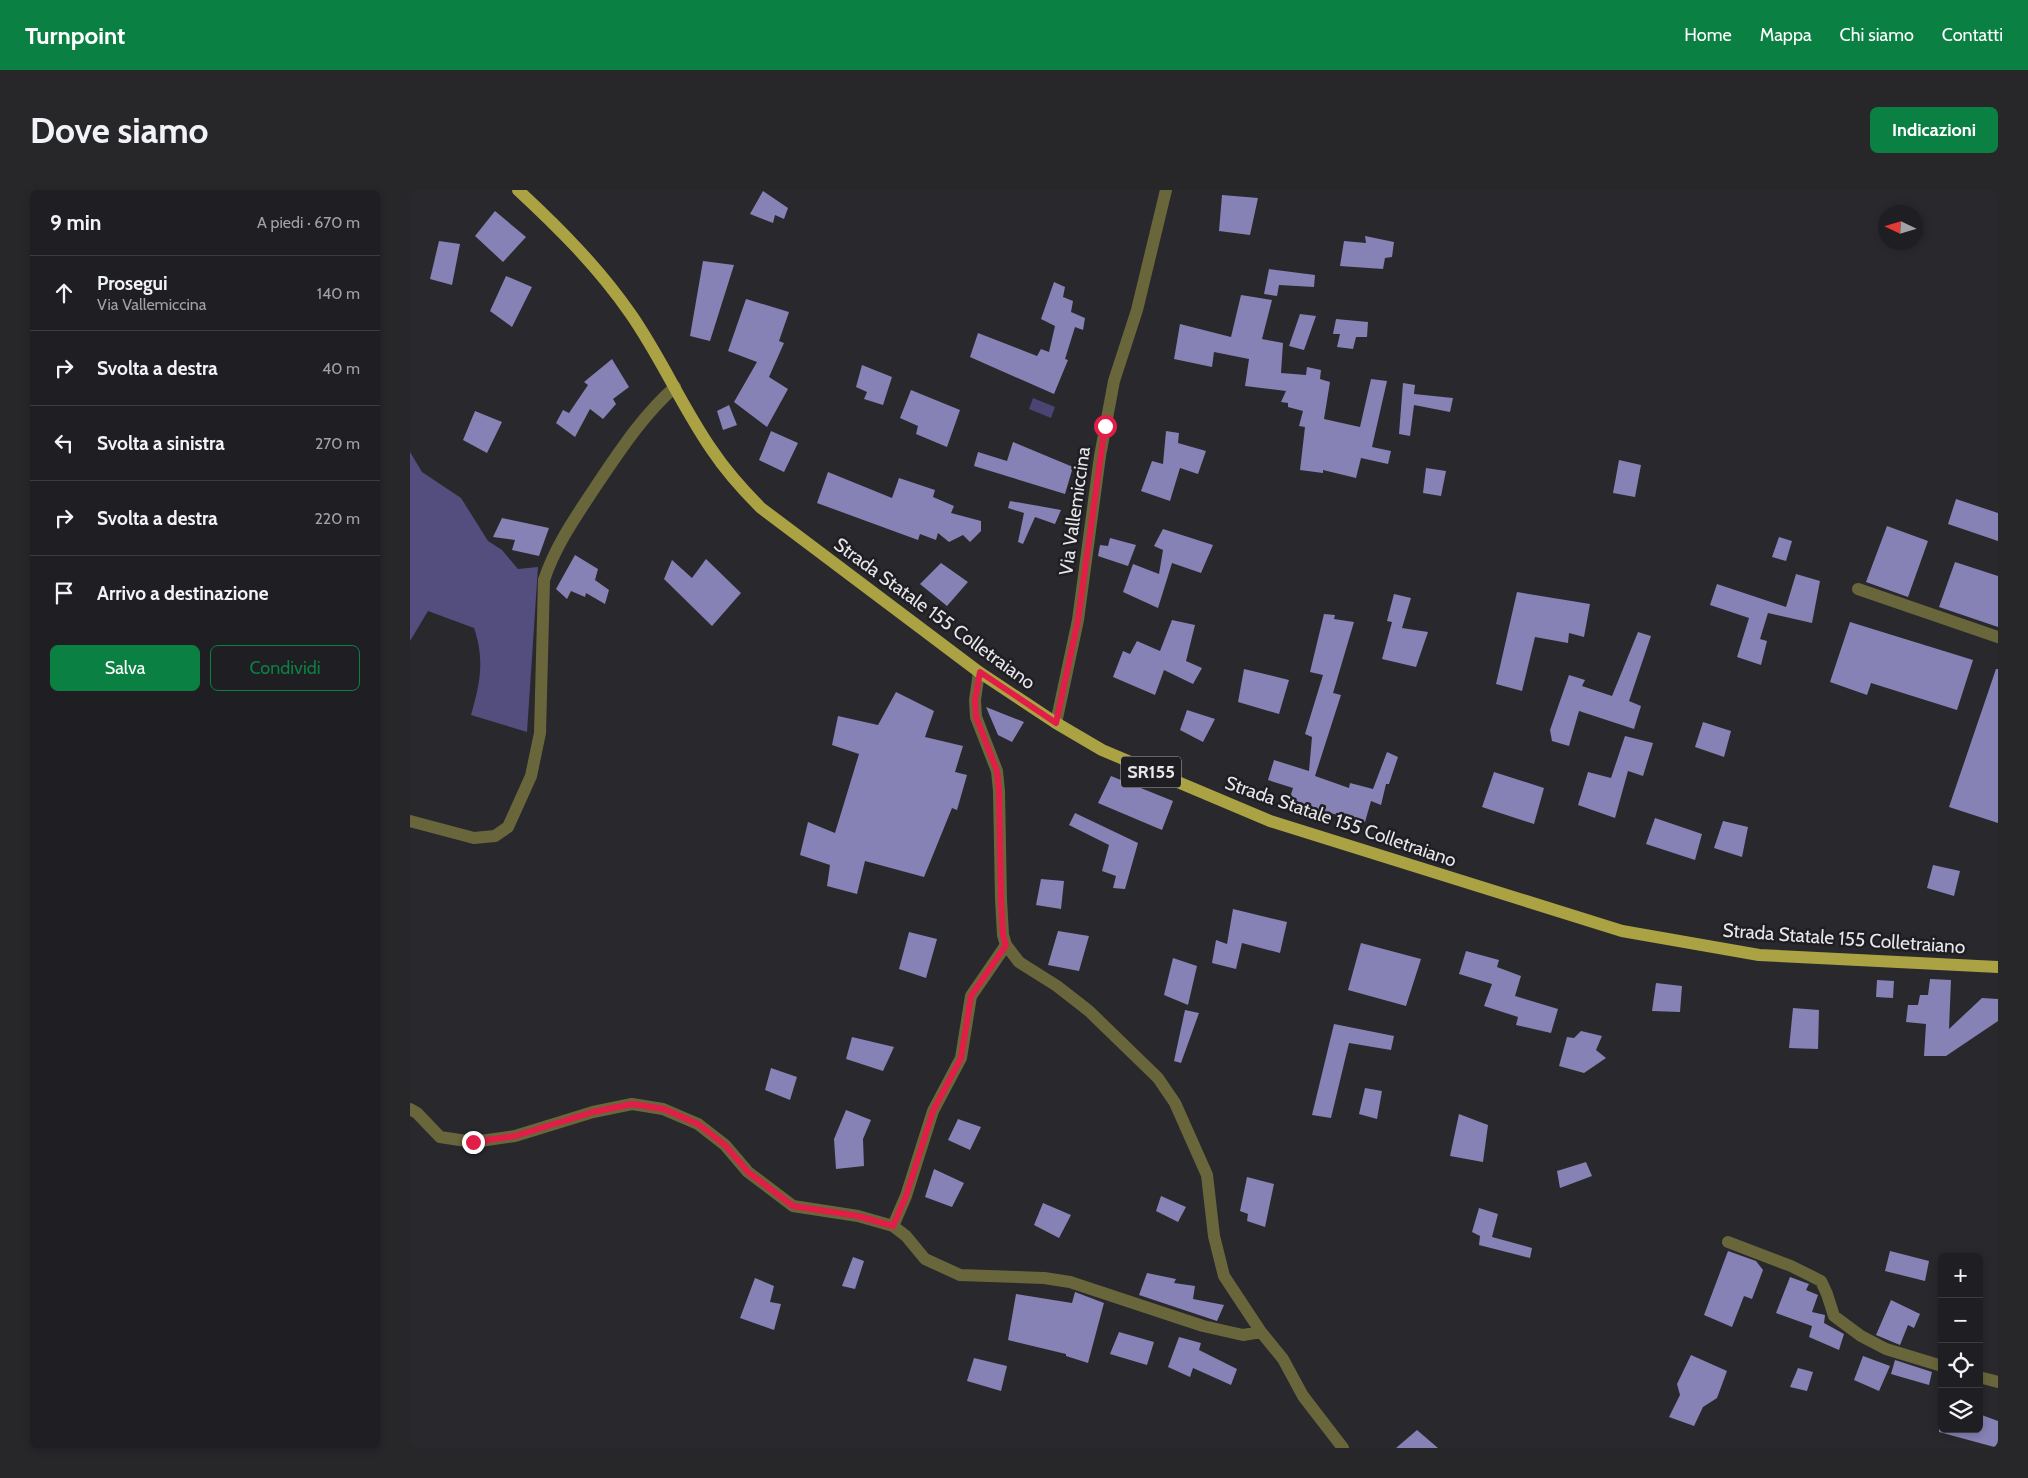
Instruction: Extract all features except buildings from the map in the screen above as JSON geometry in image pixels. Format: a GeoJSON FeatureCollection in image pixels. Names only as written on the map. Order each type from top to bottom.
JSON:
{"type":"FeatureCollection","features":[{"type":"Feature","properties":{"kind":"main road","name":"Strada Statale 155 Colletraiano"},"geometry":{"type":"LineString","coordinates":[[518,190],[552,221],[609,285],[631,314],[711,449],[736,483],[761,508],[980,672],[1056,723],[1102,750],[1270,821],[1622,931],[1759,955],[1998,967]]}},
{"type":"Feature","properties":{"kind":"street","name":"Via Vallemiccina"},"geometry":{"type":"LineString","coordinates":[[1056,723],[1078,620],[1100,456],[1114,381],[1138,310],[1166,190]]}},
{"type":"Feature","properties":{"kind":"street"},"geometry":{"type":"LineString","coordinates":[[410,821],[474,838],[495,836],[508,827],[531,776],[540,733],[544,580],[551,558],[561,537],[621,448],[659,401],[675,387]]}},
{"type":"Feature","properties":{"kind":"street"},"geometry":{"type":"LineString","coordinates":[[1858,589],[1998,637]]}},
{"type":"Feature","properties":{"kind":"street"},"geometry":{"type":"LineString","coordinates":[[980,672],[975,700],[976,717],[997,771],[1001,899],[1003,936],[1006,945],[1018,962],[1057,986],[1089,1011],[1142,1060],[1171,1097],[1192,1137],[1207,1176],[1214,1236],[1224,1276],[1283,1359],[1303,1396],[1343,1448]]}},
{"type":"Feature","properties":{"kind":"street"},"geometry":{"type":"LineString","coordinates":[[893,1226],[906,1196],[933,1111],[961,1058],[971,996],[1006,945]]}},
{"type":"Feature","properties":{"kind":"street"},"geometry":{"type":"LineString","coordinates":[[410,1109],[417,1113],[440,1137],[473,1142],[515,1136],[593,1112],[632,1104],[664,1109],[698,1124],[725,1145],[748,1172],[793,1206],[858,1216],[893,1226],[906,1236],[926,1259],[960,1275],[1044,1278],[1070,1282],[1203,1326],[1243,1335],[1262,1332]]}},
{"type":"Feature","properties":{"kind":"street"},"geometry":{"type":"LineString","coordinates":[[1728,1242],[1791,1266],[1821,1281],[1828,1294],[1834,1316],[1861,1336],[1886,1350],[1938,1365]]}},
{"type":"Feature","properties":{"kind":"street"},"geometry":{"type":"LineString","coordinates":[[1983,1378],[1998,1382]]}},
{"type":"Feature","properties":{"kind":"shaded area"},"geometry":{"type":"Polygon","coordinates":[[[1033,398],[1055,407],[1051,418],[1029,409],[1033,398]]]}},
{"type":"Feature","properties":{"kind":"shaded area"},"geometry":{"type":"Polygon","coordinates":[[[410,452],[422,472],[461,498],[488,541],[502,550],[518,569],[538,567],[527,732],[471,715],[480,672],[479,651],[474,628],[428,611],[410,641],[410,452]]]}},
{"type":"Feature","properties":{"kind":"route"},"geometry":{"type":"LineString","coordinates":[[473,1142],[515,1136],[593,1112],[632,1104],[664,1109],[698,1124],[725,1145],[748,1172],[793,1206],[858,1216],[893,1226],[906,1196],[933,1111],[961,1058],[963,1033],[971,996],[1006,945],[1003,936],[1001,899],[997,771],[976,717],[975,700],[980,672],[1056,723],[1078,620],[1105,426]]}}]}
